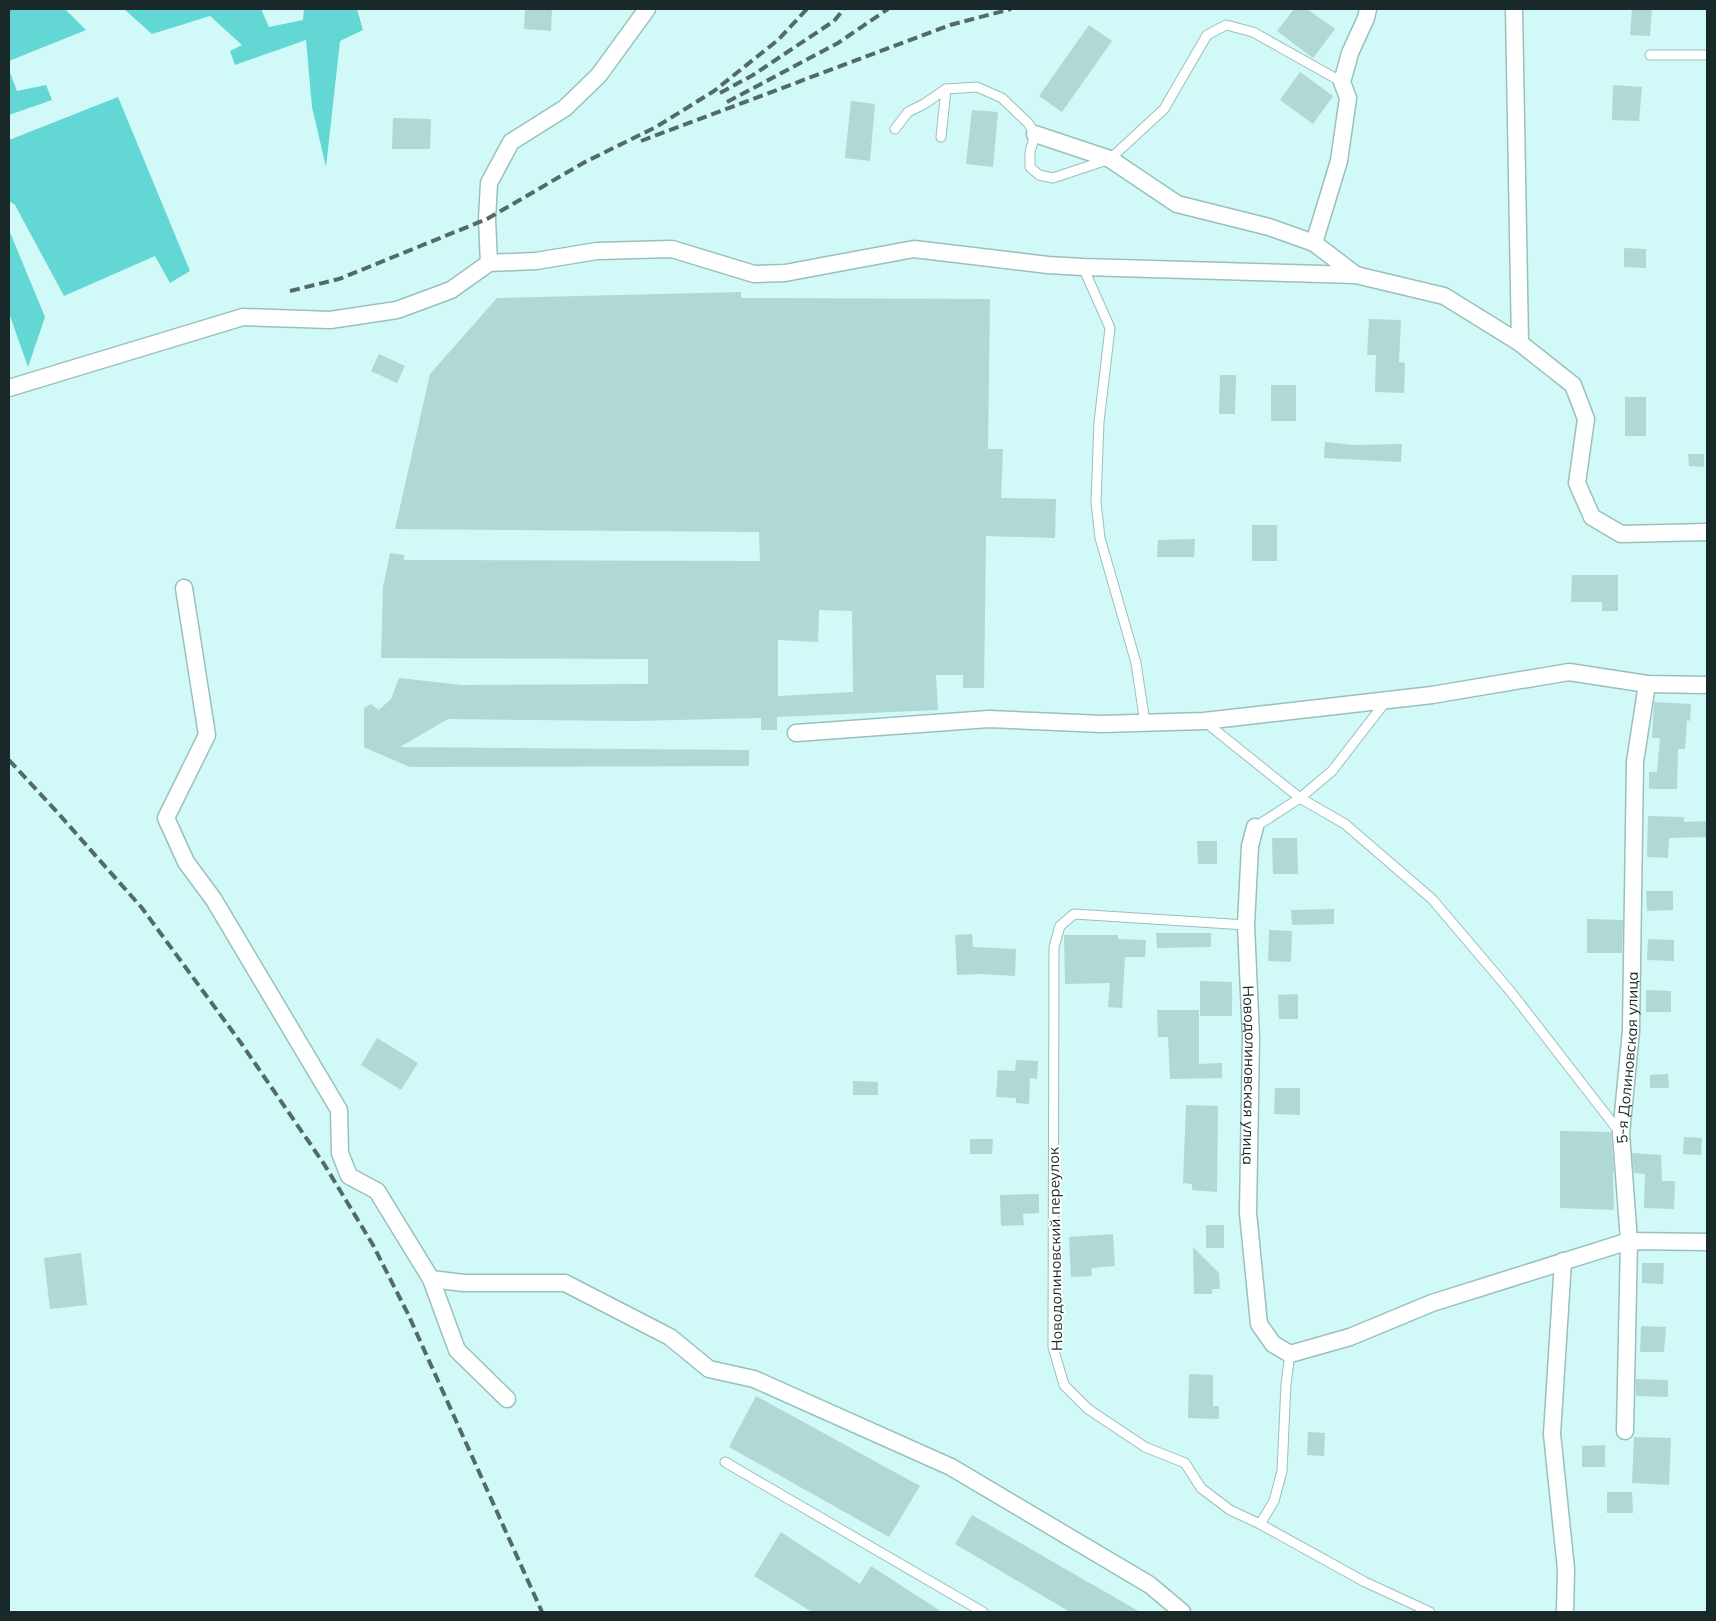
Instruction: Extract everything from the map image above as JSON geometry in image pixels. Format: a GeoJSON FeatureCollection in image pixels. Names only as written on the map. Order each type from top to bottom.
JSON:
{"type":"FeatureCollection","features":[{"type":"Feature","properties":{"kind":"street"},"geometry":{"type":"LineString","coordinates":[[489,264],[487,219],[489,183],[511,142],[565,108],[599,75],[647,9]]}},
{"type":"Feature","properties":{"kind":"street"},"geometry":{"type":"LineString","coordinates":[[1314,244],[1338,161],[1348,98],[1342,82],[1350,54],[1368,9]]}},
{"type":"Feature","properties":{"kind":"street"},"geometry":{"type":"LineString","coordinates":[[1514,9],[1520,343]]}},
{"type":"Feature","properties":{"kind":"street"},"geometry":{"type":"LineString","coordinates":[[1035,134],[1110,159],[1177,204],[1269,227],[1314,244],[1356,275]]}},
{"type":"Feature","properties":{"kind":"street"},"geometry":{"type":"LineString","coordinates":[[9,388],[243,317],[330,320],[397,310],[452,290],[489,264],[536,261],[597,251],[672,249],[754,274],[785,273],[914,249],[1083,267],[1356,275],[1444,296],[1520,343],[1573,384],[1586,419],[1577,483],[1592,517],[1621,534],[1707,532]]}},
{"type":"Feature","properties":{"kind":"street"},"geometry":{"type":"LineString","coordinates":[[184,588],[207,735],[166,818],[186,862],[214,900],[339,1110],[340,1152],[349,1176],[377,1191],[431,1279],[457,1350],[506,1399]]}},
{"type":"Feature","properties":{"kind":"street"},"geometry":{"type":"LineString","coordinates":[[796,733],[989,719],[1102,724],[1204,721],[1386,702],[1569,672],[1646,684],[1707,685]]}},
{"type":"Feature","properties":{"kind":"street","name":"5-я Долиновская улица"},"geometry":{"type":"LineString","coordinates":[[1625,1431],[1629,1241],[1621,1134],[1631,1031],[1635,762],[1646,684]]}},
{"type":"Feature","properties":{"kind":"street","name":"Новодолиновская улица"},"geometry":{"type":"LineString","coordinates":[[1255,827],[1250,846],[1246,926],[1251,1038],[1248,1213],[1259,1324],[1274,1344],[1290,1354]]}},
{"type":"Feature","properties":{"kind":"street"},"geometry":{"type":"LineString","coordinates":[[1290,1354],[1350,1337],[1432,1303],[1629,1241],[1707,1242]]}},
{"type":"Feature","properties":{"kind":"street"},"geometry":{"type":"LineString","coordinates":[[1563,1261],[1552,1434],[1566,1569],[1565,1612]]}},
{"type":"Feature","properties":{"kind":"street"},"geometry":{"type":"LineString","coordinates":[[431,1279],[464,1284],[565,1283],[670,1338],[709,1369],[754,1379],[951,1467],[1150,1585],[1182,1612]]}},
{"type":"Feature","properties":{"kind":"lane"},"geometry":{"type":"LineString","coordinates":[[895,129],[908,112],[946,89],[977,88],[1002,98],[1028,123],[1035,134],[1030,152],[1030,167],[1039,175],[1053,178],[1110,159],[1164,109],[1207,36],[1226,25],[1253,32],[1342,82]]}},
{"type":"Feature","properties":{"kind":"lane"},"geometry":{"type":"LineString","coordinates":[[1650,55],[1707,55]]}},
{"type":"Feature","properties":{"kind":"lane"},"geometry":{"type":"LineString","coordinates":[[942,137],[946,89]]}},
{"type":"Feature","properties":{"kind":"lane"},"geometry":{"type":"LineString","coordinates":[[1083,267],[1110,328],[1099,422],[1096,502],[1100,538],[1136,663],[1145,723]]}},
{"type":"Feature","properties":{"kind":"lane"},"geometry":{"type":"LineString","coordinates":[[1255,827],[1300,798],[1332,771],[1386,702]]}},
{"type":"Feature","properties":{"kind":"lane"},"geometry":{"type":"LineString","coordinates":[[1204,721],[1300,798],[1345,824],[1432,899],[1511,992],[1621,1134]]}},
{"type":"Feature","properties":{"kind":"lane","name":"Новодолиновский переулок"},"geometry":{"type":"LineString","coordinates":[[1246,926],[1074,914],[1060,926],[1054,947],[1053,1348],[1064,1385],[1088,1409],[1145,1448],[1185,1463],[1201,1488],[1230,1510],[1260,1524],[1365,1582],[1430,1612]]}},
{"type":"Feature","properties":{"kind":"lane"},"geometry":{"type":"LineString","coordinates":[[1260,1524],[1274,1501],[1282,1471],[1286,1384],[1290,1354]]}},
{"type":"Feature","properties":{"kind":"lane"},"geometry":{"type":"LineString","coordinates":[[725,1462],[983,1612]]}},
{"type":"Feature","properties":{"kind":"shaded area"},"geometry":{"type":"Polygon","coordinates":[[[9,9],[65,9],[86,30],[9,61],[9,9]]]}},
{"type":"Feature","properties":{"kind":"shaded area"},"geometry":{"type":"Polygon","coordinates":[[[124,9],[261,9],[269,27],[303,20],[304,9],[357,9],[363,30],[340,41],[326,167],[312,107],[306,40],[235,65],[230,51],[242,45],[210,16],[152,34],[124,9]]]}},
{"type":"Feature","properties":{"kind":"shaded area"},"geometry":{"type":"Polygon","coordinates":[[[9,70],[17,91],[46,85],[52,100],[9,115],[9,70]]]}},
{"type":"Feature","properties":{"kind":"shaded area"},"geometry":{"type":"Polygon","coordinates":[[[118,97],[190,271],[170,283],[155,256],[64,296],[15,205],[9,201],[9,140],[118,97]]]}},
{"type":"Feature","properties":{"kind":"shaded area"},"geometry":{"type":"Polygon","coordinates":[[[9,230],[45,317],[28,367],[9,313],[9,230]]]}},
{"type":"Feature","properties":{"kind":"building"},"geometry":{"type":"Polygon","coordinates":[[[525,9],[552,9],[551,31],[524,29],[525,9]]]}},
{"type":"Feature","properties":{"kind":"building"},"geometry":{"type":"Polygon","coordinates":[[[1294,9],[1307,9],[1335,29],[1313,58],[1277,31],[1294,9]]]}},
{"type":"Feature","properties":{"kind":"building"},"geometry":{"type":"Polygon","coordinates":[[[1632,9],[1652,9],[1650,36],[1630,35],[1632,9]]]}},
{"type":"Feature","properties":{"kind":"building"},"geometry":{"type":"Polygon","coordinates":[[[1089,25],[1112,41],[1062,112],[1039,96],[1089,25]]]}},
{"type":"Feature","properties":{"kind":"building"},"geometry":{"type":"Polygon","coordinates":[[[1300,72],[1333,96],[1313,124],[1280,100],[1300,72]]]}},
{"type":"Feature","properties":{"kind":"building"},"geometry":{"type":"Polygon","coordinates":[[[1613,85],[1642,87],[1639,121],[1612,120],[1613,85]]]}},
{"type":"Feature","properties":{"kind":"building"},"geometry":{"type":"Polygon","coordinates":[[[851,101],[875,104],[870,161],[845,158],[851,101]]]}},
{"type":"Feature","properties":{"kind":"building"},"geometry":{"type":"Polygon","coordinates":[[[972,110],[998,112],[993,167],[966,164],[972,110]]]}},
{"type":"Feature","properties":{"kind":"building"},"geometry":{"type":"Polygon","coordinates":[[[393,118],[431,119],[430,149],[392,149],[393,118]]]}},
{"type":"Feature","properties":{"kind":"building"},"geometry":{"type":"Polygon","coordinates":[[[1624,248],[1646,249],[1646,268],[1624,267],[1624,248]]]}},
{"type":"Feature","properties":{"kind":"building"},"geometry":{"type":"Polygon","coordinates":[[[741,292],[741,298],[990,299],[988,449],[1003,449],[1001,498],[1056,499],[1055,538],[986,536],[984,688],[963,688],[963,675],[936,675],[938,710],[777,717],[777,730],[761,730],[761,718],[633,721],[448,719],[400,747],[749,750],[749,766],[410,767],[363,747],[364,708],[371,704],[379,710],[391,699],[399,678],[462,685],[648,684],[648,659],[381,658],[383,587],[390,553],[404,555],[404,560],[760,561],[759,532],[395,529],[430,374],[497,298],[741,292]],[[819,610],[818,642],[778,640],[778,696],[853,692],[852,611],[819,610]]]}},
{"type":"Feature","properties":{"kind":"building"},"geometry":{"type":"Polygon","coordinates":[[[1369,319],[1401,320],[1399,362],[1405,363],[1404,393],[1375,392],[1376,355],[1367,355],[1369,319]]]}},
{"type":"Feature","properties":{"kind":"building"},"geometry":{"type":"Polygon","coordinates":[[[379,354],[405,366],[397,383],[371,371],[379,354]]]}},
{"type":"Feature","properties":{"kind":"building"},"geometry":{"type":"Polygon","coordinates":[[[1220,375],[1236,375],[1235,414],[1219,414],[1220,375]]]}},
{"type":"Feature","properties":{"kind":"building"},"geometry":{"type":"Polygon","coordinates":[[[1271,385],[1296,385],[1296,421],[1271,421],[1271,385]]]}},
{"type":"Feature","properties":{"kind":"building"},"geometry":{"type":"Polygon","coordinates":[[[1625,397],[1646,397],[1646,436],[1625,436],[1625,397]]]}},
{"type":"Feature","properties":{"kind":"building"},"geometry":{"type":"Polygon","coordinates":[[[1325,442],[1353,445],[1402,444],[1401,462],[1324,458],[1325,442]]]}},
{"type":"Feature","properties":{"kind":"building"},"geometry":{"type":"Polygon","coordinates":[[[1688,454],[1704,454],[1704,467],[1689,466],[1688,454]]]}},
{"type":"Feature","properties":{"kind":"building"},"geometry":{"type":"Polygon","coordinates":[[[1252,525],[1277,525],[1277,561],[1252,561],[1252,525]]]}},
{"type":"Feature","properties":{"kind":"building"},"geometry":{"type":"Polygon","coordinates":[[[1195,539],[1194,557],[1157,557],[1158,540],[1195,539]]]}},
{"type":"Feature","properties":{"kind":"building"},"geometry":{"type":"Polygon","coordinates":[[[1572,575],[1618,575],[1618,611],[1602,611],[1602,602],[1571,602],[1572,575]]]}},
{"type":"Feature","properties":{"kind":"building"},"geometry":{"type":"Polygon","coordinates":[[[1654,702],[1691,704],[1690,721],[1687,720],[1685,749],[1678,749],[1677,789],[1649,789],[1649,772],[1657,772],[1660,738],[1652,738],[1654,702]]]}},
{"type":"Feature","properties":{"kind":"building"},"geometry":{"type":"Polygon","coordinates":[[[1648,816],[1684,817],[1684,822],[1707,821],[1707,837],[1669,838],[1668,858],[1647,857],[1648,816]]]}},
{"type":"Feature","properties":{"kind":"building"},"geometry":{"type":"Polygon","coordinates":[[[1272,838],[1297,838],[1298,874],[1273,874],[1272,838]]]}},
{"type":"Feature","properties":{"kind":"building"},"geometry":{"type":"Polygon","coordinates":[[[1197,841],[1217,841],[1217,864],[1198,864],[1197,841]]]}},
{"type":"Feature","properties":{"kind":"building"},"geometry":{"type":"Polygon","coordinates":[[[1646,891],[1673,891],[1673,910],[1647,911],[1646,891]]]}},
{"type":"Feature","properties":{"kind":"building"},"geometry":{"type":"Polygon","coordinates":[[[1334,909],[1334,924],[1292,925],[1291,910],[1334,909]]]}},
{"type":"Feature","properties":{"kind":"building"},"geometry":{"type":"Polygon","coordinates":[[[1587,919],[1623,920],[1622,953],[1587,953],[1587,919]]]}},
{"type":"Feature","properties":{"kind":"building"},"geometry":{"type":"Polygon","coordinates":[[[1269,930],[1292,931],[1291,962],[1268,961],[1269,930]]]}},
{"type":"Feature","properties":{"kind":"building"},"geometry":{"type":"Polygon","coordinates":[[[1156,933],[1211,933],[1211,947],[1157,948],[1156,933]]]}},
{"type":"Feature","properties":{"kind":"building"},"geometry":{"type":"Polygon","coordinates":[[[972,934],[973,947],[1016,949],[1015,976],[957,975],[955,935],[972,934]]]}},
{"type":"Feature","properties":{"kind":"building"},"geometry":{"type":"Polygon","coordinates":[[[1064,935],[1118,935],[1118,939],[1146,940],[1145,957],[1125,957],[1122,1008],[1108,1007],[1110,983],[1065,984],[1064,935]]]}},
{"type":"Feature","properties":{"kind":"building"},"geometry":{"type":"Polygon","coordinates":[[[1648,939],[1674,940],[1674,961],[1647,960],[1648,939]]]}},
{"type":"Feature","properties":{"kind":"building"},"geometry":{"type":"Polygon","coordinates":[[[1200,981],[1232,982],[1232,1016],[1200,1016],[1200,981]]]}},
{"type":"Feature","properties":{"kind":"building"},"geometry":{"type":"Polygon","coordinates":[[[1646,990],[1671,991],[1671,1012],[1646,1012],[1646,990]]]}},
{"type":"Feature","properties":{"kind":"building"},"geometry":{"type":"Polygon","coordinates":[[[1298,994],[1298,1019],[1279,1019],[1278,995],[1298,994]]]}},
{"type":"Feature","properties":{"kind":"building"},"geometry":{"type":"Polygon","coordinates":[[[1157,1010],[1199,1010],[1199,1064],[1222,1063],[1222,1078],[1170,1079],[1168,1037],[1158,1037],[1157,1010]]]}},
{"type":"Feature","properties":{"kind":"building"},"geometry":{"type":"Polygon","coordinates":[[[377,1038],[418,1063],[401,1090],[361,1065],[377,1038]]]}},
{"type":"Feature","properties":{"kind":"building"},"geometry":{"type":"Polygon","coordinates":[[[1016,1060],[1038,1061],[1037,1079],[1030,1078],[1029,1104],[1016,1103],[1016,1098],[996,1097],[998,1070],[1015,1071],[1016,1060]]]}},
{"type":"Feature","properties":{"kind":"building"},"geometry":{"type":"Polygon","coordinates":[[[1668,1074],[1669,1088],[1650,1088],[1650,1075],[1668,1074]]]}},
{"type":"Feature","properties":{"kind":"building"},"geometry":{"type":"Polygon","coordinates":[[[853,1081],[878,1082],[878,1095],[853,1095],[853,1081]]]}},
{"type":"Feature","properties":{"kind":"building"},"geometry":{"type":"Polygon","coordinates":[[[1275,1088],[1300,1088],[1300,1115],[1274,1114],[1275,1088]]]}},
{"type":"Feature","properties":{"kind":"building"},"geometry":{"type":"Polygon","coordinates":[[[1186,1105],[1218,1106],[1217,1192],[1192,1190],[1192,1184],[1183,1183],[1186,1105]]]}},
{"type":"Feature","properties":{"kind":"building"},"geometry":{"type":"Polygon","coordinates":[[[1560,1131],[1611,1132],[1614,1210],[1560,1208],[1560,1131]]]}},
{"type":"Feature","properties":{"kind":"building"},"geometry":{"type":"Polygon","coordinates":[[[1684,1137],[1702,1138],[1701,1155],[1683,1154],[1684,1137]]]}},
{"type":"Feature","properties":{"kind":"building"},"geometry":{"type":"Polygon","coordinates":[[[970,1139],[993,1139],[992,1154],[970,1154],[970,1139]]]}},
{"type":"Feature","properties":{"kind":"building"},"geometry":{"type":"Polygon","coordinates":[[[1632,1153],[1661,1155],[1662,1181],[1675,1181],[1674,1209],[1644,1208],[1645,1174],[1634,1173],[1632,1153]]]}},
{"type":"Feature","properties":{"kind":"building"},"geometry":{"type":"Polygon","coordinates":[[[1039,1194],[1039,1213],[1023,1214],[1024,1225],[1001,1226],[1000,1195],[1039,1194]]]}},
{"type":"Feature","properties":{"kind":"building"},"geometry":{"type":"Polygon","coordinates":[[[1206,1225],[1224,1225],[1224,1248],[1206,1248],[1206,1225]]]}},
{"type":"Feature","properties":{"kind":"building"},"geometry":{"type":"Polygon","coordinates":[[[1113,1234],[1115,1266],[1091,1268],[1092,1276],[1071,1277],[1069,1237],[1113,1234]]]}},
{"type":"Feature","properties":{"kind":"building"},"geometry":{"type":"Polygon","coordinates":[[[1193,1247],[1219,1273],[1220,1289],[1212,1289],[1212,1294],[1194,1294],[1193,1247]]]}},
{"type":"Feature","properties":{"kind":"building"},"geometry":{"type":"Polygon","coordinates":[[[81,1253],[87,1305],[50,1309],[44,1258],[81,1253]]]}},
{"type":"Feature","properties":{"kind":"building"},"geometry":{"type":"Polygon","coordinates":[[[1642,1263],[1664,1263],[1663,1284],[1642,1283],[1642,1263]]]}},
{"type":"Feature","properties":{"kind":"building"},"geometry":{"type":"Polygon","coordinates":[[[1641,1326],[1666,1327],[1664,1352],[1640,1352],[1641,1326]]]}},
{"type":"Feature","properties":{"kind":"building"},"geometry":{"type":"Polygon","coordinates":[[[1189,1374],[1213,1375],[1213,1406],[1219,1406],[1219,1419],[1188,1418],[1189,1374]]]}},
{"type":"Feature","properties":{"kind":"building"},"geometry":{"type":"Polygon","coordinates":[[[1636,1379],[1668,1380],[1668,1397],[1636,1396],[1636,1379]]]}},
{"type":"Feature","properties":{"kind":"building"},"geometry":{"type":"Polygon","coordinates":[[[756,1396],[920,1486],[889,1537],[729,1447],[756,1396]]]}},
{"type":"Feature","properties":{"kind":"building"},"geometry":{"type":"Polygon","coordinates":[[[1308,1432],[1325,1433],[1324,1456],[1307,1455],[1308,1432]]]}},
{"type":"Feature","properties":{"kind":"building"},"geometry":{"type":"Polygon","coordinates":[[[1634,1437],[1671,1438],[1669,1485],[1632,1483],[1634,1437]]]}},
{"type":"Feature","properties":{"kind":"building"},"geometry":{"type":"Polygon","coordinates":[[[1605,1445],[1605,1467],[1582,1467],[1582,1446],[1605,1445]]]}},
{"type":"Feature","properties":{"kind":"building"},"geometry":{"type":"Polygon","coordinates":[[[1607,1492],[1632,1492],[1633,1513],[1607,1513],[1607,1492]]]}},
{"type":"Feature","properties":{"kind":"building"},"geometry":{"type":"Polygon","coordinates":[[[972,1515],[1140,1612],[1070,1612],[955,1544],[972,1515]]]}},
{"type":"Feature","properties":{"kind":"building"},"geometry":{"type":"Polygon","coordinates":[[[781,1532],[860,1584],[871,1566],[942,1612],[812,1612],[754,1576],[781,1532]]]}},
{"type":"Feature","properties":{"kind":"railway"},"geometry":{"type":"LineString","coordinates":[[290,291],[339,279],[487,219],[585,162],[656,127],[714,91],[778,40],[807,9]]}},
{"type":"Feature","properties":{"kind":"railway"},"geometry":{"type":"LineString","coordinates":[[720,93],[753,75],[834,21],[844,9]]}},
{"type":"Feature","properties":{"kind":"railway"},"geometry":{"type":"LineString","coordinates":[[727,102],[838,43],[888,9]]}},
{"type":"Feature","properties":{"kind":"railway"},"geometry":{"type":"LineString","coordinates":[[641,141],[950,25],[1011,9]]}},
{"type":"Feature","properties":{"kind":"railway"},"geometry":{"type":"LineString","coordinates":[[9,760],[142,908],[241,1043],[324,1164],[373,1245],[408,1314],[542,1612]]}}]}
